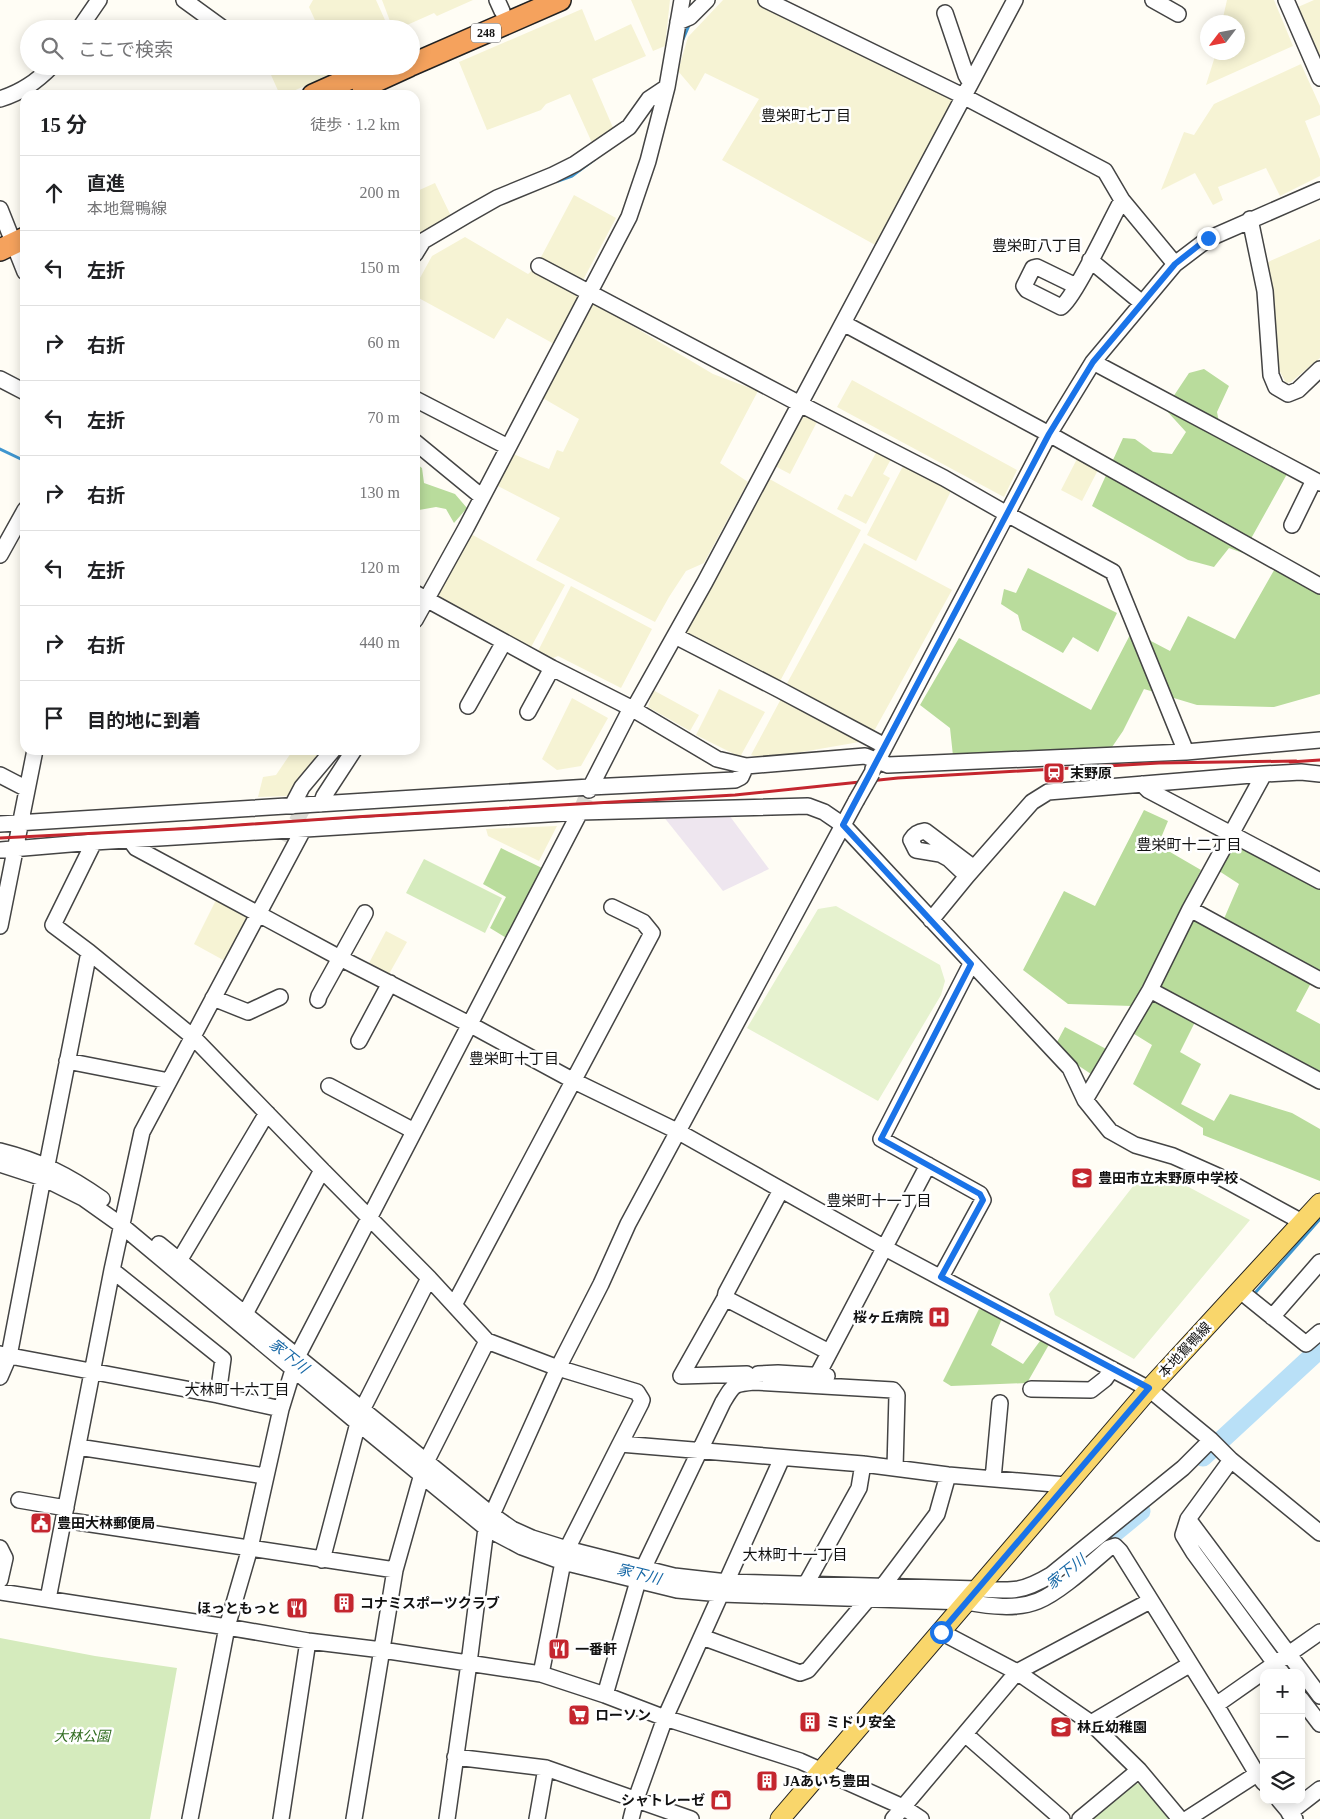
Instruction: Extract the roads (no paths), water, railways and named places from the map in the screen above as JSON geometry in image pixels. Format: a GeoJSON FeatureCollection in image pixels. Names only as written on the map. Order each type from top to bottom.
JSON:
{"type":"FeatureCollection","features":[{"type":"Feature","properties":{"kind":"highway","name":"248"},"geometry":{"type":"LineString","coordinates":[[420,46],[499,6],[526,0]]}},
{"type":"Feature","properties":{"kind":"highway","name":"248"},"geometry":{"type":"LineString","coordinates":[[420,62],[560,0]]}},
{"type":"Feature","properties":{"kind":"highway"},"geometry":{"type":"LineString","coordinates":[[324,90],[358,75]]}},
{"type":"Feature","properties":{"kind":"highway","name":"248"},"geometry":{"type":"LineString","coordinates":[[355,90],[390,75]]}},
{"type":"Feature","properties":{"kind":"main road","name":"本地鴛鴨線"},"geometry":{"type":"LineString","coordinates":[[780,1819],[1149,1388],[1320,1203]]}},
{"type":"Feature","properties":{"kind":"street"},"geometry":{"type":"LineString","coordinates":[[85,20],[99,0]]}},
{"type":"Feature","properties":{"kind":"street"},"geometry":{"type":"LineString","coordinates":[[184,0],[212,20]]}},
{"type":"Feature","properties":{"kind":"street"},"geometry":{"type":"LineString","coordinates":[[682,0],[667,87],[648,160],[629,217],[482,497],[420,596],[552,668],[631,708],[718,759],[746,766],[865,756],[875,767]]}},
{"type":"Feature","properties":{"kind":"street"},"geometry":{"type":"LineString","coordinates":[[678,22],[690,17],[707,0]]}},
{"type":"Feature","properties":{"kind":"street"},"geometry":{"type":"LineString","coordinates":[[766,0],[964,96],[1105,171],[1122,200],[1175,264]]}},
{"type":"Feature","properties":{"kind":"street"},"geometry":{"type":"LineString","coordinates":[[1153,0],[1178,14]]}},
{"type":"Feature","properties":{"kind":"street"},"geometry":{"type":"LineString","coordinates":[[1286,0],[1320,78]]}},
{"type":"Feature","properties":{"kind":"street"},"geometry":{"type":"LineString","coordinates":[[590,789],[631,708],[636,705],[706,581],[964,96],[1011,3]]}},
{"type":"Feature","properties":{"kind":"street"},"geometry":{"type":"LineString","coordinates":[[945,14],[970,82]]}},
{"type":"Feature","properties":{"kind":"street"},"geometry":{"type":"LineString","coordinates":[[24,90],[44,75]]}},
{"type":"Feature","properties":{"kind":"street"},"geometry":{"type":"LineString","coordinates":[[420,246],[423,241],[497,198],[575,164],[629,127],[649,99],[667,87]]}},
{"type":"Feature","properties":{"kind":"street"},"geometry":{"type":"LineString","coordinates":[[0,99],[20,92]]}},
{"type":"Feature","properties":{"kind":"street"},"geometry":{"type":"LineString","coordinates":[[447,1819],[489,1521],[558,1368],[628,1224],[875,767],[1006,514],[1049,434],[1093,362],[1175,264],[1208,238],[1320,190]]}},
{"type":"Feature","properties":{"kind":"street"},"geometry":{"type":"LineString","coordinates":[[1076,286],[1122,200]]}},
{"type":"Feature","properties":{"kind":"street"},"geometry":{"type":"LineString","coordinates":[[0,209],[20,259]]}},
{"type":"Feature","properties":{"kind":"street"},"geometry":{"type":"LineString","coordinates":[[1250,220],[1265,291],[1270,375],[1276,387],[1288,394],[1298,390],[1320,369]]}},
{"type":"Feature","properties":{"kind":"street"},"geometry":{"type":"LineString","coordinates":[[1090,260],[1142,303]]}},
{"type":"Feature","properties":{"kind":"street"},"geometry":{"type":"LineString","coordinates":[[539,266],[944,478],[1113,572],[1186,752]]}},
{"type":"Feature","properties":{"kind":"street"},"geometry":{"type":"LineString","coordinates":[[843,323],[1049,434],[1320,586]]}},
{"type":"Feature","properties":{"kind":"street"},"geometry":{"type":"LineString","coordinates":[[1093,362],[1317,481],[1292,525]]}},
{"type":"Feature","properties":{"kind":"street"},"geometry":{"type":"LineString","coordinates":[[0,379],[20,389]]}},
{"type":"Feature","properties":{"kind":"street"},"geometry":{"type":"LineString","coordinates":[[420,405],[508,447]]}},
{"type":"Feature","properties":{"kind":"street"},"geometry":{"type":"LineString","coordinates":[[420,446],[482,497]]}},
{"type":"Feature","properties":{"kind":"street"},"geometry":{"type":"LineString","coordinates":[[0,555],[20,519]]}},
{"type":"Feature","properties":{"kind":"street"},"geometry":{"type":"LineString","coordinates":[[679,638],[885,746]]}},
{"type":"Feature","properties":{"kind":"street"},"geometry":{"type":"LineString","coordinates":[[468,706],[504,642]]}},
{"type":"Feature","properties":{"kind":"street"},"geometry":{"type":"LineString","coordinates":[[528,712],[552,668]]}},
{"type":"Feature","properties":{"kind":"street"},"geometry":{"type":"LineString","coordinates":[[875,767],[888,764],[1186,752],[1320,740]]}},
{"type":"Feature","properties":{"kind":"street"},"geometry":{"type":"LineString","coordinates":[[0,926],[33,755]]}},
{"type":"Feature","properties":{"kind":"street"},"geometry":{"type":"LineString","coordinates":[[292,806],[302,787],[325,755]]}},
{"type":"Feature","properties":{"kind":"street"},"geometry":{"type":"LineString","coordinates":[[316,800],[341,755]]}},
{"type":"Feature","properties":{"kind":"street"},"geometry":{"type":"LineString","coordinates":[[316,800],[324,796],[351,755]]}},
{"type":"Feature","properties":{"kind":"street"},"geometry":{"type":"LineString","coordinates":[[0,824],[292,806],[316,800],[590,789],[735,780],[741,777],[746,766]]}},
{"type":"Feature","properties":{"kind":"street"},"geometry":{"type":"LineString","coordinates":[[930,920],[1032,802],[1048,792],[1264,774],[1301,772],[1320,774]]}},
{"type":"Feature","properties":{"kind":"street"},"geometry":{"type":"LineString","coordinates":[[1085,1100],[1150,990],[1190,909],[1264,774]]}},
{"type":"Feature","properties":{"kind":"street"},"geometry":{"type":"LineString","coordinates":[[0,775],[27,789]]}},
{"type":"Feature","properties":{"kind":"street"},"geometry":{"type":"LineString","coordinates":[[1142,784],[1148,790],[1320,880]]}},
{"type":"Feature","properties":{"kind":"street"},"geometry":{"type":"LineString","coordinates":[[0,850],[94,842],[580,812],[808,806],[824,812],[843,825],[1070,1068],[1085,1100],[1110,1131],[1135,1145],[1173,1156],[1218,1176],[1302,1222]]}},
{"type":"Feature","properties":{"kind":"street"},"geometry":{"type":"LineString","coordinates":[[190,1819],[227,1627],[250,1548],[281,1409],[295,1363],[580,812]]}},
{"type":"Feature","properties":{"kind":"street"},"geometry":{"type":"LineString","coordinates":[[48,1599],[122,1220],[142,1132],[303,830]]}},
{"type":"Feature","properties":{"kind":"street"},"geometry":{"type":"LineString","coordinates":[[130,840],[136,848],[340,958],[469,1024],[574,1081],[677,1131],[885,1248],[1149,1388],[1211,1440],[1231,1460],[1320,1533]]}},
{"type":"Feature","properties":{"kind":"street"},"geometry":{"type":"LineString","coordinates":[[94,842],[53,925],[193,1036],[429,1278],[487,1341],[558,1368],[640,1394],[642,1403],[565,1555],[541,1674]]}},
{"type":"Feature","properties":{"kind":"street"},"geometry":{"type":"LineString","coordinates":[[258,913],[260,898],[285,842]]}},
{"type":"Feature","properties":{"kind":"street"},"geometry":{"type":"LineString","coordinates":[[454,1305],[652,933],[642,922],[612,908]]}},
{"type":"Feature","properties":{"kind":"street"},"geometry":{"type":"LineString","coordinates":[[1190,909],[1320,980]]}},
{"type":"Feature","properties":{"kind":"street"},"geometry":{"type":"LineString","coordinates":[[318,1000],[365,913]]}},
{"type":"Feature","properties":{"kind":"street"},"geometry":{"type":"LineString","coordinates":[[0,1377],[45,1172],[89,952]]}},
{"type":"Feature","properties":{"kind":"street"},"geometry":{"type":"LineString","coordinates":[[941,1277],[983,1200],[980,1194],[881,1139],[971,964]]}},
{"type":"Feature","properties":{"kind":"street"},"geometry":{"type":"LineString","coordinates":[[358,1041],[390,983]]}},
{"type":"Feature","properties":{"kind":"street"},"geometry":{"type":"LineString","coordinates":[[1150,990],[1320,1081]]}},
{"type":"Feature","properties":{"kind":"street"},"geometry":{"type":"LineString","coordinates":[[213,998],[248,1012],[280,997]]}},
{"type":"Feature","properties":{"kind":"street"},"geometry":{"type":"LineString","coordinates":[[67,1061],[169,1081]]}},
{"type":"Feature","properties":{"kind":"street"},"geometry":{"type":"LineString","coordinates":[[329,1086],[414,1132]]}},
{"type":"Feature","properties":{"kind":"street"},"geometry":{"type":"LineString","coordinates":[[179,1260],[267,1113]]}},
{"type":"Feature","properties":{"kind":"street"},"geometry":{"type":"LineString","coordinates":[[0,1151],[45,1172],[85,1187],[122,1220],[360,1417],[522,1547],[565,1555],[641,1575],[677,1590],[806,1584],[883,1586],[972,1595],[986,1605],[1015,1606],[1037,1601],[1050,1595],[1109,1548],[1115,1546],[1120,1551],[1216,1705],[1260,1779],[1187,1819]]}},
{"type":"Feature","properties":{"kind":"street"},"geometry":{"type":"LineString","coordinates":[[0,1164],[45,1172]]}},
{"type":"Feature","properties":{"kind":"street"},"geometry":{"type":"LineString","coordinates":[[817,1376],[928,1165]]}},
{"type":"Feature","properties":{"kind":"street"},"geometry":{"type":"LineString","coordinates":[[245,1314],[322,1170]]}},
{"type":"Feature","properties":{"kind":"street"},"geometry":{"type":"LineString","coordinates":[[781,1190],[725,1298],[681,1376],[893,1390],[897,1395],[895,1468]]}},
{"type":"Feature","properties":{"kind":"street"},"geometry":{"type":"LineString","coordinates":[[122,1220],[179,1260],[245,1314],[295,1363]]}},
{"type":"Feature","properties":{"kind":"street"},"geometry":{"type":"LineString","coordinates":[[1272,1317],[1320,1262]]}},
{"type":"Feature","properties":{"kind":"street"},"geometry":{"type":"LineString","coordinates":[[112,1270],[223,1359],[218,1395]]}},
{"type":"Feature","properties":{"kind":"street"},"geometry":{"type":"LineString","coordinates":[[322,1560],[360,1417],[429,1278]]}},
{"type":"Feature","properties":{"kind":"street"},"geometry":{"type":"LineString","coordinates":[[1239,1290],[1306,1344],[1320,1332]]}},
{"type":"Feature","properties":{"kind":"street"},"geometry":{"type":"LineString","coordinates":[[725,1298],[829,1352]]}},
{"type":"Feature","properties":{"kind":"street"},"geometry":{"type":"LineString","coordinates":[[354,1819],[395,1570],[424,1468],[487,1341]]}},
{"type":"Feature","properties":{"kind":"street"},"geometry":{"type":"LineString","coordinates":[[4,1355],[218,1395],[281,1409]]}},
{"type":"Feature","properties":{"kind":"street"},"geometry":{"type":"LineString","coordinates":[[1031,1389],[1091,1390],[1105,1379],[1112,1369]]}},
{"type":"Feature","properties":{"kind":"street"},"geometry":{"type":"LineString","coordinates":[[605,1695],[641,1575],[731,1388],[746,1379],[778,1373],[899,1381]]}},
{"type":"Feature","properties":{"kind":"street"},"geometry":{"type":"LineString","coordinates":[[993,1479],[1000,1403]]}},
{"type":"Feature","properties":{"kind":"street"},"geometry":{"type":"LineString","coordinates":[[724,1588],[868,1599],[972,1595],[1032,1587],[1050,1575],[1182,1468],[1211,1440]]}},
{"type":"Feature","properties":{"kind":"street"},"geometry":{"type":"LineString","coordinates":[[620,1444],[863,1464],[948,1475],[1066,1486]]}},
{"type":"Feature","properties":{"kind":"street"},"geometry":{"type":"LineString","coordinates":[[78,1447],[265,1476]]}},
{"type":"Feature","properties":{"kind":"street"},"geometry":{"type":"LineString","coordinates":[[632,1819],[636,1799],[666,1718],[782,1458]]}},
{"type":"Feature","properties":{"kind":"street"},"geometry":{"type":"LineString","coordinates":[[1231,1460],[1188,1519],[1183,1535],[1194,1553],[1279,1668]]}},
{"type":"Feature","properties":{"kind":"street"},"geometry":{"type":"LineString","coordinates":[[806,1584],[859,1488],[863,1464]]}},
{"type":"Feature","properties":{"kind":"street"},"geometry":{"type":"LineString","coordinates":[[883,1586],[937,1514],[948,1475]]}},
{"type":"Feature","properties":{"kind":"street"},"geometry":{"type":"LineString","coordinates":[[19,1500],[65,1514],[250,1548],[395,1570]]}},
{"type":"Feature","properties":{"kind":"street"},"geometry":{"type":"LineString","coordinates":[[1188,1519],[1320,1696]]}},
{"type":"Feature","properties":{"kind":"street"},"geometry":{"type":"LineString","coordinates":[[0,1548],[6,1558],[0,1580]]}},
{"type":"Feature","properties":{"kind":"street"},"geometry":{"type":"LineString","coordinates":[[0,1592],[308,1641],[541,1674],[666,1718],[800,1761],[903,1807],[921,1819]]}},
{"type":"Feature","properties":{"kind":"street"},"geometry":{"type":"LineString","coordinates":[[702,1636],[800,1673],[808,1670],[868,1599]]}},
{"type":"Feature","properties":{"kind":"street"},"geometry":{"type":"LineString","coordinates":[[893,1819],[1017,1672],[1150,1601]]}},
{"type":"Feature","properties":{"kind":"street"},"geometry":{"type":"LineString","coordinates":[[941,1632],[1017,1672],[1091,1723],[1140,1770],[1180,1819]]}},
{"type":"Feature","properties":{"kind":"street"},"geometry":{"type":"LineString","coordinates":[[1216,1705],[1279,1668],[1289,1653],[1320,1632]]}},
{"type":"Feature","properties":{"kind":"street"},"geometry":{"type":"LineString","coordinates":[[281,1819],[308,1641]]}},
{"type":"Feature","properties":{"kind":"street"},"geometry":{"type":"LineString","coordinates":[[1091,1723],[1190,1665]]}},
{"type":"Feature","properties":{"kind":"street"},"geometry":{"type":"LineString","coordinates":[[1305,1703],[1320,1724]]}},
{"type":"Feature","properties":{"kind":"street"},"geometry":{"type":"LineString","coordinates":[[965,1734],[1062,1819]]}},
{"type":"Feature","properties":{"kind":"street"},"geometry":{"type":"LineString","coordinates":[[455,1757],[546,1768],[691,1819]]}},
{"type":"Feature","properties":{"kind":"street"},"geometry":{"type":"LineString","coordinates":[[537,1819],[546,1768]]}},
{"type":"Feature","properties":{"kind":"street"},"geometry":{"type":"LineString","coordinates":[[1080,1819],[1140,1770]]}},
{"type":"Feature","properties":{"kind":"street"},"geometry":{"type":"LineString","coordinates":[[1282,1804],[1292,1816],[1320,1789]]}},
{"type":"Feature","properties":{"kind":"waterway"},"geometry":{"type":"LineString","coordinates":[[681,44],[690,23]]}},
{"type":"Feature","properties":{"kind":"waterway"},"geometry":{"type":"LineString","coordinates":[[558,181],[572,176],[595,159]]}},
{"type":"Feature","properties":{"kind":"waterway"},"geometry":{"type":"LineString","coordinates":[[0,449],[20,459]]}},
{"type":"Feature","properties":{"kind":"waterway"},"geometry":{"type":"LineString","coordinates":[[1255,1293],[1320,1219]]}},
{"type":"Feature","properties":{"kind":"waterway","name":"家下川"},"geometry":{"type":"LineString","coordinates":[[1203,1457],[1320,1349]]}},
{"type":"Feature","properties":{"kind":"waterway","name":"家下川"},"geometry":{"type":"LineString","coordinates":[[998,1596],[1031,1595],[1045,1590],[1141,1511]]}},
{"type":"Feature","properties":{"kind":"tunnel"},"geometry":{"type":"LineString","coordinates":[[580,812],[589,790]]}},
{"type":"Feature","properties":{"kind":"tunnel"},"geometry":{"type":"LineString","coordinates":[[285,842],[310,796]]}},
{"type":"Feature","properties":{"kind":"railway"},"geometry":{"type":"LineString","coordinates":[[1290,762],[1320,760]]}},
{"type":"Feature","properties":{"kind":"railway"},"geometry":{"type":"LineString","coordinates":[[0,838],[197,828],[735,795],[898,778],[1159,763],[1296,761]]}},
{"type":"Feature","properties":{"kind":"place","name":"末野原"},"geometry":{"type":"Point","coordinates":[1054,773]}},
{"type":"Feature","properties":{"kind":"place","name":"豊田市立末野原中学校"},"geometry":{"type":"Point","coordinates":[1082,1178]}},
{"type":"Feature","properties":{"kind":"place","name":"桜ヶ丘病院"},"geometry":{"type":"Point","coordinates":[939,1317]}},
{"type":"Feature","properties":{"kind":"place","name":"豊田大林郵便局"},"geometry":{"type":"Point","coordinates":[41,1523]}},
{"type":"Feature","properties":{"kind":"place","name":"コナミスポーツクラブ"},"geometry":{"type":"Point","coordinates":[344,1603]}},
{"type":"Feature","properties":{"kind":"place","name":"ほっともっと"},"geometry":{"type":"Point","coordinates":[297,1608]}},
{"type":"Feature","properties":{"kind":"place","name":"一番軒"},"geometry":{"type":"Point","coordinates":[559,1649]}},
{"type":"Feature","properties":{"kind":"place","name":"ローソン"},"geometry":{"type":"Point","coordinates":[579,1715]}},
{"type":"Feature","properties":{"kind":"place","name":"ミドリ安全"},"geometry":{"type":"Point","coordinates":[810,1722]}},
{"type":"Feature","properties":{"kind":"place","name":"林丘幼稚園"},"geometry":{"type":"Point","coordinates":[1061,1727]}},
{"type":"Feature","properties":{"kind":"place","name":"JAあいち豊田"},"geometry":{"type":"Point","coordinates":[767,1781]}},
{"type":"Feature","properties":{"kind":"place","name":"シャトレーゼ"},"geometry":{"type":"Point","coordinates":[721,1800]}},
{"type":"Feature","properties":{"kind":"district","name":"豊栄町七丁目"},"geometry":{"type":"Point","coordinates":[806,116]}},
{"type":"Feature","properties":{"kind":"district","name":"豊栄町八丁目"},"geometry":{"type":"Point","coordinates":[1037,246]}},
{"type":"Feature","properties":{"kind":"district","name":"豊栄町十二丁目"},"geometry":{"type":"Point","coordinates":[1189,845]}},
{"type":"Feature","properties":{"kind":"district","name":"豊栄町十丁目"},"geometry":{"type":"Point","coordinates":[514,1059]}},
{"type":"Feature","properties":{"kind":"district","name":"豊栄町十一丁目"},"geometry":{"type":"Point","coordinates":[879,1201]}},
{"type":"Feature","properties":{"kind":"district","name":"大林町十六丁目"},"geometry":{"type":"Point","coordinates":[237,1390]}},
{"type":"Feature","properties":{"kind":"district","name":"大林町十一丁目"},"geometry":{"type":"Point","coordinates":[795,1555]}},
{"type":"Feature","properties":{"kind":"park label","name":"大林公園"},"geometry":{"type":"Point","coordinates":[82,1736]}}]}
